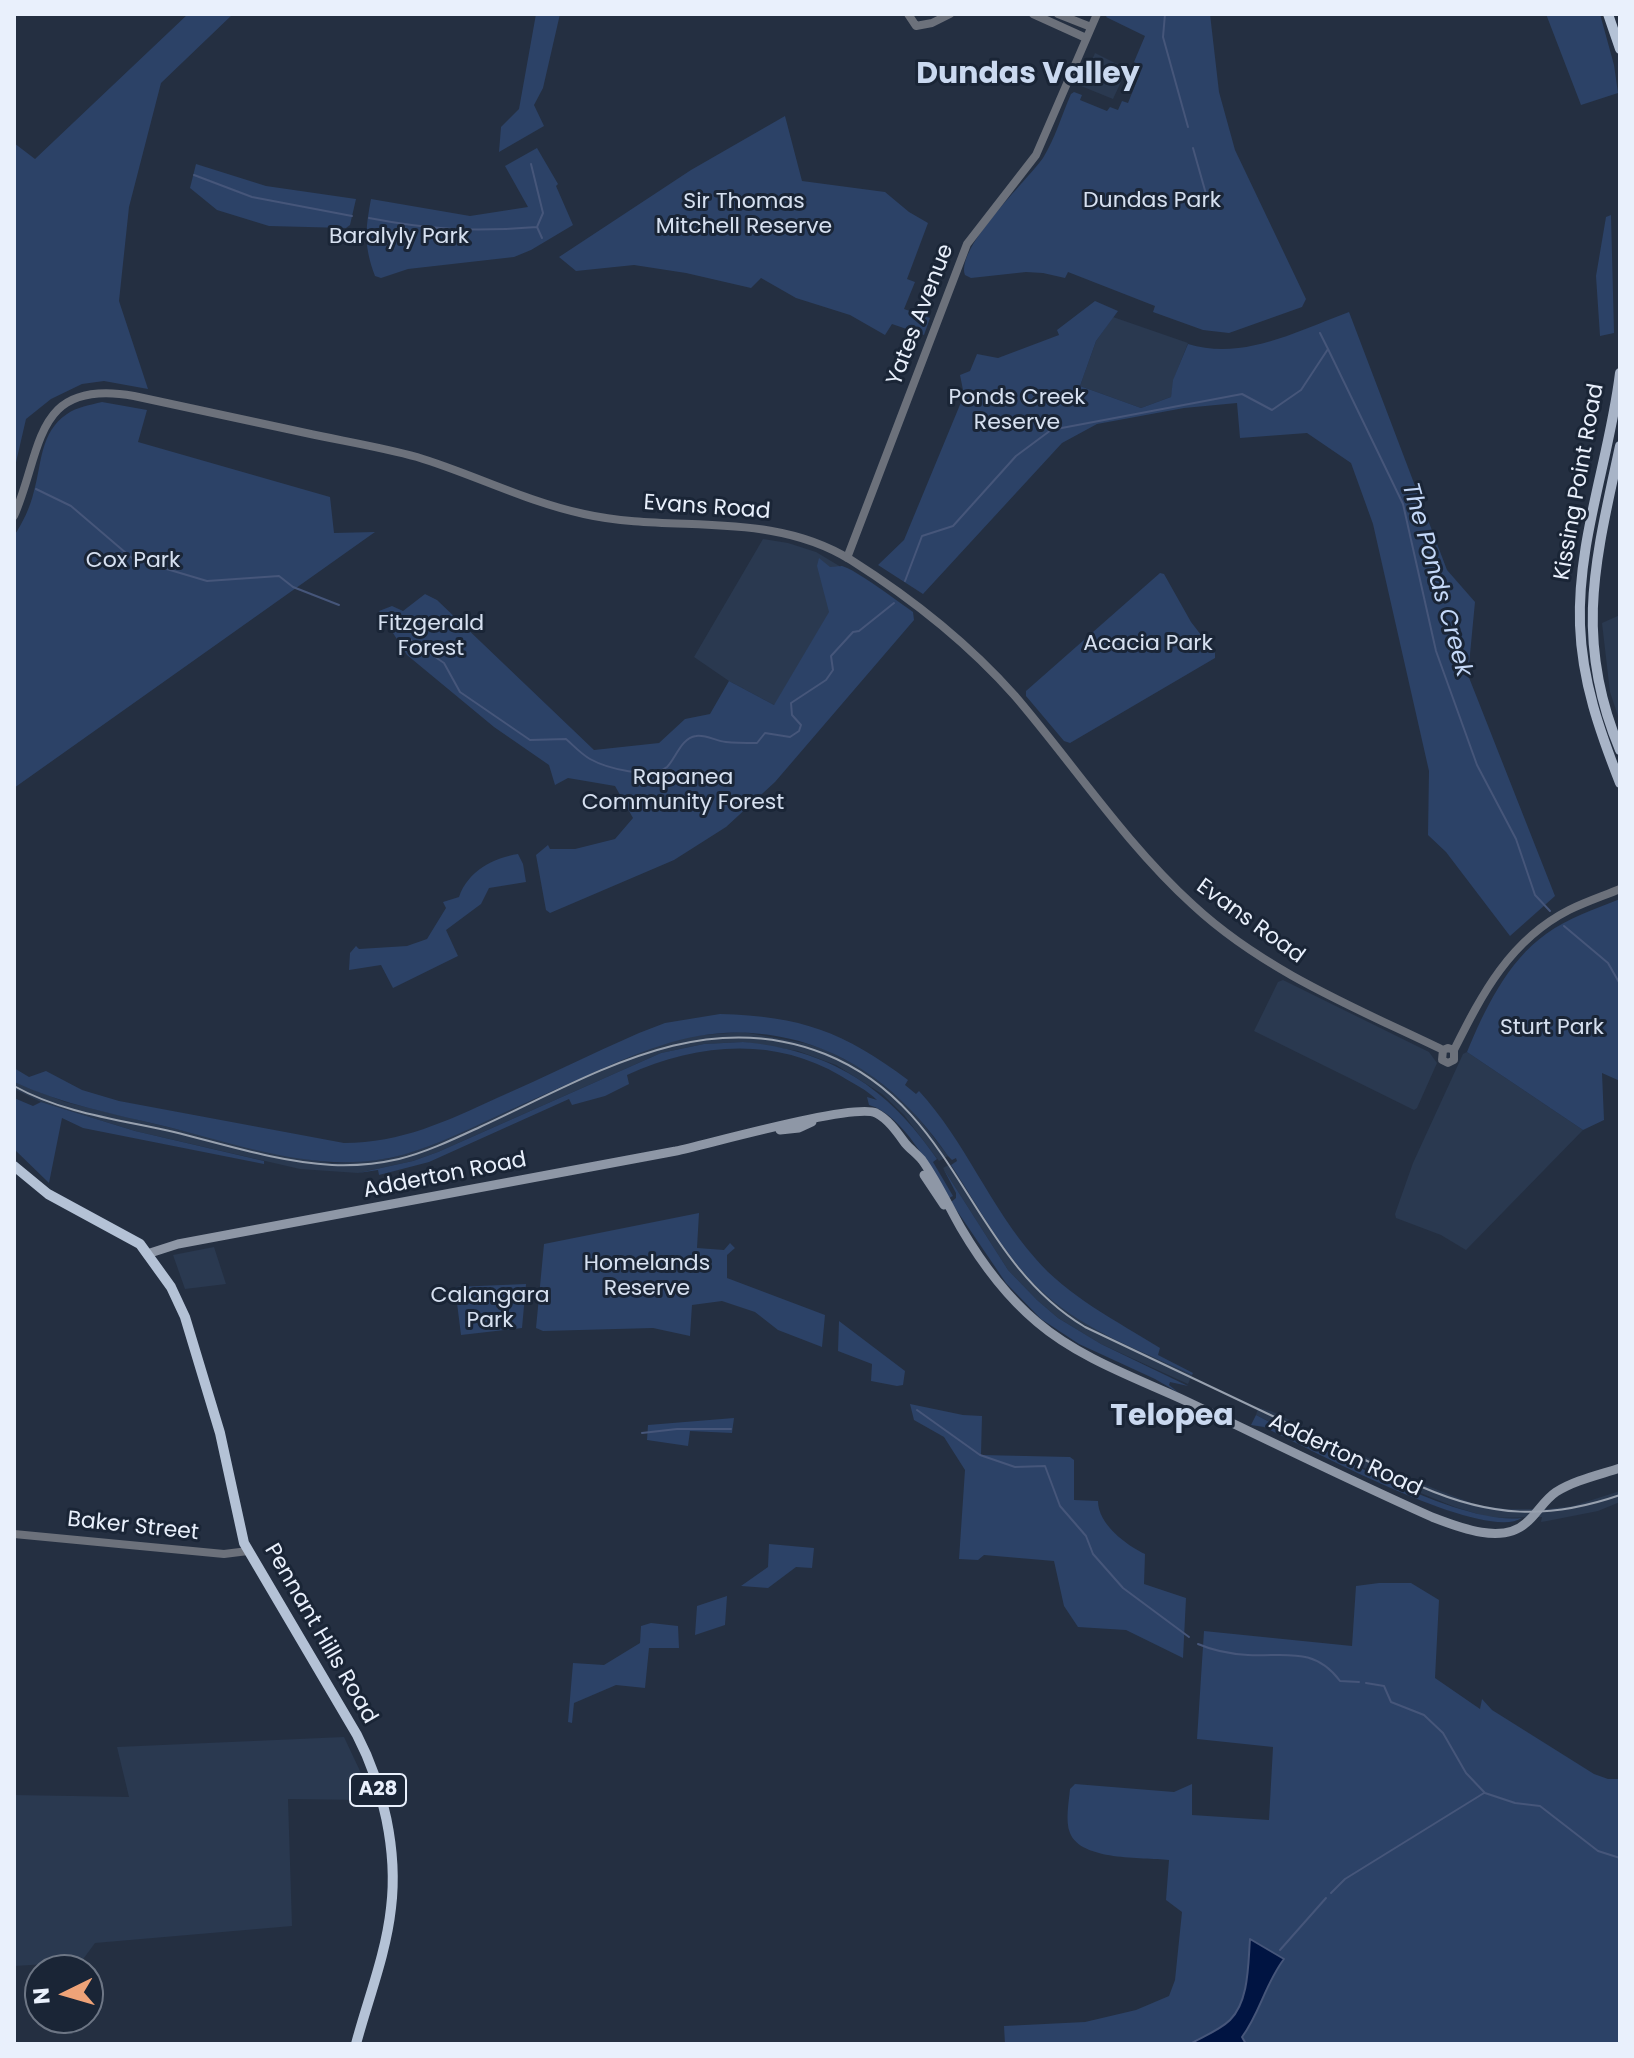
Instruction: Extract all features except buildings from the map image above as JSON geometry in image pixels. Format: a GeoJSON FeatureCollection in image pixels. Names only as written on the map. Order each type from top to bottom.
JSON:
{"type":"FeatureCollection","features":[{"type":"Feature","properties":{"kind":"highway"},"geometry":{"type":"LineString","coordinates":[[1608,14],[1620,49]]}},
{"type":"Feature","properties":{"kind":"highway","name":"Pennant Hills Road"},"geometry":{"type":"LineString","coordinates":[[14,1166],[48,1194],[120,1233],[135,1250],[147,1254],[171,1287],[185,1317],[220,1433],[242,1537],[363,1747],[383,1811],[392,1860],[391,1909],[387,1934],[356,2044]]}},
{"type":"Feature","properties":{"kind":"main road","name":"Kissing Point Road"},"geometry":{"type":"LineString","coordinates":[[1620,373],[1585,554],[1580,624],[1582,656],[1591,703],[1620,783]]}},
{"type":"Feature","properties":{"kind":"main road","name":"Kissing Point Road"},"geometry":{"type":"LineString","coordinates":[[1620,446],[1596,557],[1592,604],[1599,684],[1620,750]]}},
{"type":"Feature","properties":{"kind":"main road","name":"Adderton Road"},"geometry":{"type":"LineString","coordinates":[[147,1254],[178,1244],[676,1151],[751,1134],[762,1135],[857,1111],[872,1112],[893,1127],[921,1160],[942,1190],[960,1227],[994,1277],[1021,1308],[1062,1341],[1085,1354],[1440,1520],[1461,1527],[1500,1533],[1513,1531],[1526,1523],[1553,1495],[1620,1468]]}},
{"type":"Feature","properties":{"kind":"street"},"geometry":{"type":"LineString","coordinates":[[908,14],[916,26],[932,23],[950,14]]}},
{"type":"Feature","properties":{"kind":"street"},"geometry":{"type":"LineString","coordinates":[[1033,14],[1086,38]]}},
{"type":"Feature","properties":{"kind":"street"},"geometry":{"type":"LineString","coordinates":[[1058,14],[1091,27]]}},
{"type":"Feature","properties":{"kind":"street","name":"Yates Avenue"},"geometry":{"type":"LineString","coordinates":[[847,558],[967,244],[1036,155],[1097,14]]}},
{"type":"Feature","properties":{"kind":"street","name":"Evans Road"},"geometry":{"type":"LineString","coordinates":[[14,516],[38,438],[48,421],[72,401],[103,392],[415,457],[580,513],[635,521],[755,527],[797,535],[847,558],[928,614],[997,677],[1152,864],[1214,923],[1277,968],[1443,1050]]}},
{"type":"Feature","properties":{"kind":"street"},"geometry":{"type":"LineString","coordinates":[[1454,1050],[1443,1050],[1441,1058],[1448,1063],[1455,1058],[1454,1050],[1494,976],[1521,946],[1548,922],[1620,889]]}},
{"type":"Feature","properties":{"kind":"street","name":"Baker Street"},"geometry":{"type":"LineString","coordinates":[[14,1534],[224,1554],[248,1551]]}},
{"type":"Feature","properties":{"kind":"shaded area"},"geometry":{"type":"Polygon","coordinates":[[[1095,53],[1127,69],[1113,99],[1081,86],[1095,53]]]}},
{"type":"Feature","properties":{"kind":"shaded area"},"geometry":{"type":"Polygon","coordinates":[[[1113,317],[1188,343],[1175,376],[1171,397],[1141,408],[1080,386],[1096,341],[1113,317]]]}},
{"type":"Feature","properties":{"kind":"shaded area"},"geometry":{"type":"Polygon","coordinates":[[[763,539],[816,552],[886,594],[774,705],[729,681],[694,657],[763,539]]]}},
{"type":"Feature","properties":{"kind":"shaded area"},"geometry":{"type":"Polygon","coordinates":[[[1620,615],[1620,722],[1610,692],[1602,623],[1620,615]]]}},
{"type":"Feature","properties":{"kind":"shaded area"},"geometry":{"type":"Polygon","coordinates":[[[1283,980],[1429,1052],[1437,1063],[1417,1108],[1414,1110],[1254,1031],[1278,982],[1283,980]]]}},
{"type":"Feature","properties":{"kind":"shaded area"},"geometry":{"type":"Polygon","coordinates":[[[743,1032],[824,1049],[865,1070],[909,1106],[948,1156],[939,1161],[904,1115],[882,1094],[836,1065],[798,1051],[743,1042],[704,1044],[661,1053],[438,1152],[358,1173],[300,1169],[135,1131],[41,1102],[14,1089],[14,1082],[65,1102],[283,1155],[331,1163],[356,1162],[391,1158],[432,1145],[648,1048],[689,1036],[743,1032]]]}},
{"type":"Feature","properties":{"kind":"shaded area"},"geometry":{"type":"Polygon","coordinates":[[[1467,1052],[1583,1130],[1466,1250],[1441,1235],[1396,1218],[1395,1214],[1413,1163],[1463,1054],[1467,1052]]]}},
{"type":"Feature","properties":{"kind":"shaded area"},"geometry":{"type":"Polygon","coordinates":[[[950,1164],[1009,1255],[1044,1293],[1082,1321],[1192,1375],[1188,1384],[1101,1344],[1058,1318],[1037,1300],[1008,1270],[943,1168],[950,1164]]]}},
{"type":"Feature","properties":{"kind":"shaded area"},"geometry":{"type":"Polygon","coordinates":[[[214,1247],[226,1284],[185,1289],[173,1255],[214,1247]]]}},
{"type":"Feature","properties":{"kind":"shaded area"},"geometry":{"type":"Polygon","coordinates":[[[1258,1408],[1271,1411],[1417,1482],[1477,1505],[1547,1509],[1573,1506],[1620,1491],[1620,1502],[1598,1511],[1541,1522],[1542,1517],[1491,1518],[1391,1481],[1256,1415],[1258,1408]]]}},
{"type":"Feature","properties":{"kind":"shaded area"},"geometry":{"type":"Polygon","coordinates":[[[344,1737],[369,1800],[288,1799],[292,1926],[95,1943],[87,1954],[24,1954],[24,1965],[14,1966],[14,1795],[129,1797],[117,1747],[344,1737]]]}},
{"type":"Feature","properties":{"kind":"shaded area"},"geometry":{"type":"Polygon","coordinates":[[[1250,1939],[1284,1959],[1242,2037],[1246,2044],[1190,2044],[1221,2027],[1236,2012],[1246,1982],[1250,1939]]]}},
{"type":"Feature","properties":{"kind":"green space"},"geometry":{"type":"Polygon","coordinates":[[[188,14],[233,14],[161,83],[129,207],[119,301],[148,389],[104,381],[82,384],[51,399],[26,419],[14,471],[14,143],[35,159],[188,14]]]}},
{"type":"Feature","properties":{"kind":"green space"},"geometry":{"type":"Polygon","coordinates":[[[536,14],[560,14],[543,88],[534,105],[544,126],[499,152],[501,127],[519,109],[536,14]]]}},
{"type":"Feature","properties":{"kind":"green space","name":"Dundas Park"},"geometry":{"type":"Polygon","coordinates":[[[1108,14],[1210,14],[1219,92],[1235,150],[1306,299],[1302,307],[1229,333],[1203,330],[1153,312],[1155,306],[1068,272],[1065,278],[1026,272],[971,278],[965,275],[965,263],[971,248],[994,215],[1043,158],[1071,94],[1082,95],[1080,100],[1107,111],[1110,107],[1118,110],[1122,101],[1128,103],[1140,73],[1136,70],[1138,64],[1134,62],[1145,36],[1106,17],[1108,14]]]}},
{"type":"Feature","properties":{"kind":"green space"},"geometry":{"type":"Polygon","coordinates":[[[1546,14],[1600,14],[1618,93],[1581,105],[1546,14]]]}},
{"type":"Feature","properties":{"kind":"green space","name":"Sir Thomas Mitchell Reserve"},"geometry":{"type":"Polygon","coordinates":[[[785,116],[802,181],[885,192],[928,223],[907,279],[915,282],[904,309],[930,318],[924,335],[892,324],[885,335],[850,315],[796,298],[761,278],[751,288],[634,265],[576,271],[559,257],[691,170],[785,116]]]}},
{"type":"Feature","properties":{"kind":"green space","name":"Baralyly Park"},"geometry":{"type":"Polygon","coordinates":[[[537,148],[558,184],[556,186],[573,225],[514,257],[408,269],[381,278],[375,276],[367,238],[371,199],[470,216],[528,207],[505,166],[537,148]]]}},
{"type":"Feature","properties":{"kind":"green space"},"geometry":{"type":"Polygon","coordinates":[[[196,164],[266,186],[356,199],[350,225],[346,228],[269,226],[217,210],[190,188],[196,164]]]}},
{"type":"Feature","properties":{"kind":"green space"},"geometry":{"type":"Polygon","coordinates":[[[1611,215],[1614,333],[1600,336],[1596,276],[1606,217],[1611,215]]]}},
{"type":"Feature","properties":{"kind":"green space","name":"Ponds Creek Reserve"},"geometry":{"type":"Polygon","coordinates":[[[1095,301],[1118,311],[1096,341],[1080,386],[1141,408],[1171,397],[1173,380],[1188,344],[1229,349],[1270,342],[1349,312],[1447,570],[1475,602],[1468,675],[1555,896],[1510,936],[1446,852],[1428,835],[1429,771],[1373,524],[1351,463],[1307,433],[1240,438],[1237,403],[1184,408],[1097,424],[1062,443],[923,594],[878,565],[904,540],[964,395],[960,375],[970,371],[977,354],[998,358],[1059,335],[1057,330],[1095,301]]]}},
{"type":"Feature","properties":{"kind":"green space","name":"Cox Park"},"geometry":{"type":"Polygon","coordinates":[[[102,402],[147,410],[138,442],[330,497],[334,533],[375,532],[14,788],[14,536],[30,503],[43,449],[52,430],[58,421],[71,412],[102,402]]]}},
{"type":"Feature","properties":{"kind":"green space","name":"Rapanea Community Forest"},"geometry":{"type":"Polygon","coordinates":[[[819,558],[830,567],[848,568],[867,580],[913,612],[914,620],[775,782],[726,827],[674,860],[550,913],[546,910],[536,855],[548,845],[550,849],[575,849],[615,839],[633,818],[615,786],[568,778],[555,785],[549,765],[494,727],[407,655],[379,611],[392,606],[403,611],[425,594],[437,600],[594,750],[659,743],[685,719],[710,714],[729,681],[774,705],[829,612],[817,566],[819,558]]]}},
{"type":"Feature","properties":{"kind":"green space","name":"Acacia Park"},"geometry":{"type":"Polygon","coordinates":[[[1160,573],[1164,574],[1191,622],[1215,653],[1215,658],[1070,743],[1064,741],[1026,696],[1026,691],[1160,573]]]}},
{"type":"Feature","properties":{"kind":"green space"},"geometry":{"type":"Polygon","coordinates":[[[518,854],[526,882],[489,888],[481,904],[446,930],[458,956],[393,988],[381,965],[349,970],[350,953],[356,946],[359,949],[407,946],[427,939],[446,908],[443,902],[459,897],[468,880],[482,867],[518,854]]]}},
{"type":"Feature","properties":{"kind":"green space","name":"Sturt Park"},"geometry":{"type":"Polygon","coordinates":[[[1620,899],[1620,1081],[1602,1073],[1604,1120],[1583,1130],[1467,1052],[1499,987],[1532,945],[1563,923],[1620,899]]]}},
{"type":"Feature","properties":{"kind":"green space"},"geometry":{"type":"Polygon","coordinates":[[[720,1014],[775,1018],[820,1030],[863,1050],[908,1080],[905,1085],[916,1094],[919,1091],[935,1110],[1004,1217],[1048,1272],[1093,1307],[1160,1348],[1158,1355],[1192,1375],[1097,1330],[1046,1295],[1018,1266],[994,1233],[951,1165],[957,1161],[956,1158],[952,1160],[948,1156],[918,1118],[865,1071],[799,1041],[741,1033],[688,1038],[637,1054],[430,1146],[391,1158],[350,1162],[297,1158],[243,1147],[88,1108],[14,1082],[14,1068],[29,1077],[46,1071],[82,1090],[119,1101],[344,1143],[365,1142],[404,1135],[442,1122],[665,1023],[720,1014]]]}},
{"type":"Feature","properties":{"kind":"green space"},"geometry":{"type":"Polygon","coordinates":[[[743,1042],[774,1046],[830,1064],[877,1092],[898,1111],[937,1159],[933,1162],[953,1196],[949,1198],[905,1131],[882,1111],[869,1105],[867,1097],[877,1100],[865,1090],[815,1063],[789,1054],[735,1048],[681,1056],[654,1064],[627,1075],[629,1084],[605,1096],[572,1105],[569,1099],[429,1162],[379,1175],[378,1170],[358,1173],[438,1152],[661,1053],[704,1044],[743,1042]]]}},
{"type":"Feature","properties":{"kind":"green space"},"geometry":{"type":"Polygon","coordinates":[[[14,1098],[33,1106],[41,1102],[135,1131],[264,1161],[264,1164],[83,1128],[62,1118],[49,1183],[14,1149],[14,1098]]]}},
{"type":"Feature","properties":{"kind":"green space"},"geometry":{"type":"Polygon","coordinates":[[[943,1168],[1008,1270],[1037,1300],[1058,1318],[1101,1344],[1188,1386],[1170,1382],[1169,1385],[1179,1393],[1079,1344],[1041,1319],[1006,1283],[951,1202],[956,1198],[956,1193],[943,1168]]]}},
{"type":"Feature","properties":{"kind":"green space","name":"Homelands Reserve"},"geometry":{"type":"Polygon","coordinates":[[[699,1213],[697,1248],[724,1250],[730,1243],[735,1248],[727,1255],[727,1278],[825,1315],[822,1347],[778,1330],[755,1312],[722,1301],[692,1305],[690,1336],[653,1328],[543,1331],[536,1328],[544,1244],[699,1213]]]}},
{"type":"Feature","properties":{"kind":"green space","name":"Calangara Park"},"geometry":{"type":"Polygon","coordinates":[[[526,1284],[522,1328],[461,1335],[455,1287],[526,1284]]]}},
{"type":"Feature","properties":{"kind":"green space"},"geometry":{"type":"Polygon","coordinates":[[[839,1321],[905,1371],[903,1385],[871,1381],[872,1364],[838,1351],[839,1321]]]}},
{"type":"Feature","properties":{"kind":"green space"},"geometry":{"type":"Polygon","coordinates":[[[910,1404],[982,1416],[981,1455],[1070,1457],[1074,1460],[1074,1500],[1098,1501],[1099,1510],[1108,1526],[1145,1554],[1144,1584],[1186,1598],[1183,1658],[1126,1630],[1078,1627],[1064,1606],[1054,1561],[984,1555],[978,1560],[959,1559],[965,1470],[944,1437],[914,1420],[910,1404]]]}},
{"type":"Feature","properties":{"kind":"green space"},"geometry":{"type":"Polygon","coordinates":[[[1256,1415],[1389,1482],[1427,1497],[1463,1510],[1495,1517],[1522,1518],[1502,1522],[1435,1506],[1355,1472],[1264,1427],[1251,1425],[1256,1415]]]}},
{"type":"Feature","properties":{"kind":"green space"},"geometry":{"type":"Polygon","coordinates":[[[734,1418],[732,1433],[690,1431],[688,1446],[647,1440],[648,1425],[734,1418]]]}},
{"type":"Feature","properties":{"kind":"green space"},"geometry":{"type":"Polygon","coordinates":[[[769,1544],[814,1548],[812,1568],[796,1567],[768,1588],[741,1586],[768,1567],[769,1544]]]}},
{"type":"Feature","properties":{"kind":"green space"},"geometry":{"type":"Polygon","coordinates":[[[1411,1583],[1439,1600],[1435,1678],[1480,1709],[1482,1699],[1492,1710],[1594,1774],[1620,1779],[1620,2044],[1005,2044],[1004,2026],[1085,2022],[1136,2010],[1169,1996],[1175,1980],[1182,1912],[1166,1900],[1169,1860],[1114,1856],[1086,1849],[1076,1842],[1068,1823],[1070,1789],[1075,1784],[1174,1792],[1192,1784],[1192,1815],[1269,1820],[1273,1747],[1197,1739],[1204,1631],[1352,1646],[1356,1586],[1411,1583]]]}},
{"type":"Feature","properties":{"kind":"green space"},"geometry":{"type":"Polygon","coordinates":[[[727,1596],[725,1625],[695,1635],[697,1606],[727,1596]]]}},
{"type":"Feature","properties":{"kind":"green space"},"geometry":{"type":"Polygon","coordinates":[[[651,1623],[678,1626],[679,1648],[649,1648],[645,1688],[616,1685],[574,1703],[572,1723],[568,1722],[573,1663],[604,1665],[640,1643],[641,1626],[651,1623]]]}},
{"type":"Feature","properties":{"kind":"waterway"},"geometry":{"type":"LineString","coordinates":[[1165,14],[1163,37],[1188,127]]}},
{"type":"Feature","properties":{"kind":"waterway"},"geometry":{"type":"LineString","coordinates":[[1193,148],[1208,201]]}},
{"type":"Feature","properties":{"kind":"waterway"},"geometry":{"type":"LineString","coordinates":[[531,164],[543,213],[537,227]]}},
{"type":"Feature","properties":{"kind":"waterway"},"geometry":{"type":"LineString","coordinates":[[194,175],[252,197],[352,216]]}},
{"type":"Feature","properties":{"kind":"waterway"},"geometry":{"type":"LineString","coordinates":[[369,218],[452,229],[537,227],[542,238]]}},
{"type":"Feature","properties":{"kind":"waterway"},"geometry":{"type":"LineString","coordinates":[[1320,333],[1328,349]]}},
{"type":"Feature","properties":{"kind":"waterway","name":"The Ponds Creek"},"geometry":{"type":"LineString","coordinates":[[905,581],[922,536],[953,526],[1016,456],[1051,430],[1242,394],[1272,410],[1301,390],[1328,349],[1403,504],[1436,651],[1477,765],[1516,839],[1535,895],[1550,911]]}},
{"type":"Feature","properties":{"kind":"waterway","name":"The Ponds Creek"},"geometry":{"type":"LineString","coordinates":[[36,489],[71,506],[133,559],[207,581],[279,576],[293,587],[339,605]]}},
{"type":"Feature","properties":{"kind":"waterway","name":"The Ponds Creek"},"geometry":{"type":"LineString","coordinates":[[409,639],[444,663],[460,692],[530,740],[566,739],[583,755],[597,762],[640,773],[667,767],[683,744],[696,736],[726,742],[757,743],[765,733],[790,737],[799,731],[801,725],[792,715],[791,703],[826,680],[833,670],[831,656],[853,632],[859,631],[894,603]]}},
{"type":"Feature","properties":{"kind":"waterway","name":"The Ponds Creek"},"geometry":{"type":"LineString","coordinates":[[1564,926],[1608,963],[1620,984]]}},
{"type":"Feature","properties":{"kind":"waterway"},"geometry":{"type":"LineString","coordinates":[[917,1410],[980,1455],[1015,1467],[1045,1466],[1060,1506],[1086,1536],[1093,1554],[1123,1588],[1189,1637]]}},
{"type":"Feature","properties":{"kind":"waterway"},"geometry":{"type":"LineString","coordinates":[[642,1433],[677,1429],[731,1429]]}},
{"type":"Feature","properties":{"kind":"waterway"},"geometry":{"type":"LineString","coordinates":[[1198,1644],[1235,1654],[1309,1658],[1320,1662],[1340,1681],[1359,1682]]}},
{"type":"Feature","properties":{"kind":"waterway"},"geometry":{"type":"LineString","coordinates":[[1366,1683],[1384,1686],[1391,1702],[1424,1715],[1443,1733],[1466,1773],[1485,1793],[1515,1803],[1540,1806],[1598,1851],[1620,1858]]}},
{"type":"Feature","properties":{"kind":"waterway"},"geometry":{"type":"LineString","coordinates":[[1331,1893],[1345,1879],[1484,1793]]}},
{"type":"Feature","properties":{"kind":"waterway"},"geometry":{"type":"LineString","coordinates":[[1280,1950],[1326,1898]]}},
{"type":"Feature","properties":{"kind":"tram line"},"geometry":{"type":"LineString","coordinates":[[14,1086],[72,1109],[253,1152],[312,1163],[357,1165],[399,1159],[430,1149],[563,1087],[647,1053],[690,1042],[734,1037],[779,1041],[825,1054],[870,1078],[906,1109],[935,1145],[1014,1262],[1045,1297],[1085,1327],[1447,1497],[1520,1512],[1568,1509],[1620,1495]]}},
{"type":"Feature","properties":{"kind":"district","name":"Dundas Valley"},"geometry":{"type":"Point","coordinates":[1028,75]}},
{"type":"Feature","properties":{"kind":"district","name":"Telopea"},"geometry":{"type":"Point","coordinates":[1172,1417]}},
{"type":"Feature","properties":{"kind":"park label","name":"Fitzgerald Forest"},"geometry":{"type":"Point","coordinates":[431,636]}}]}
